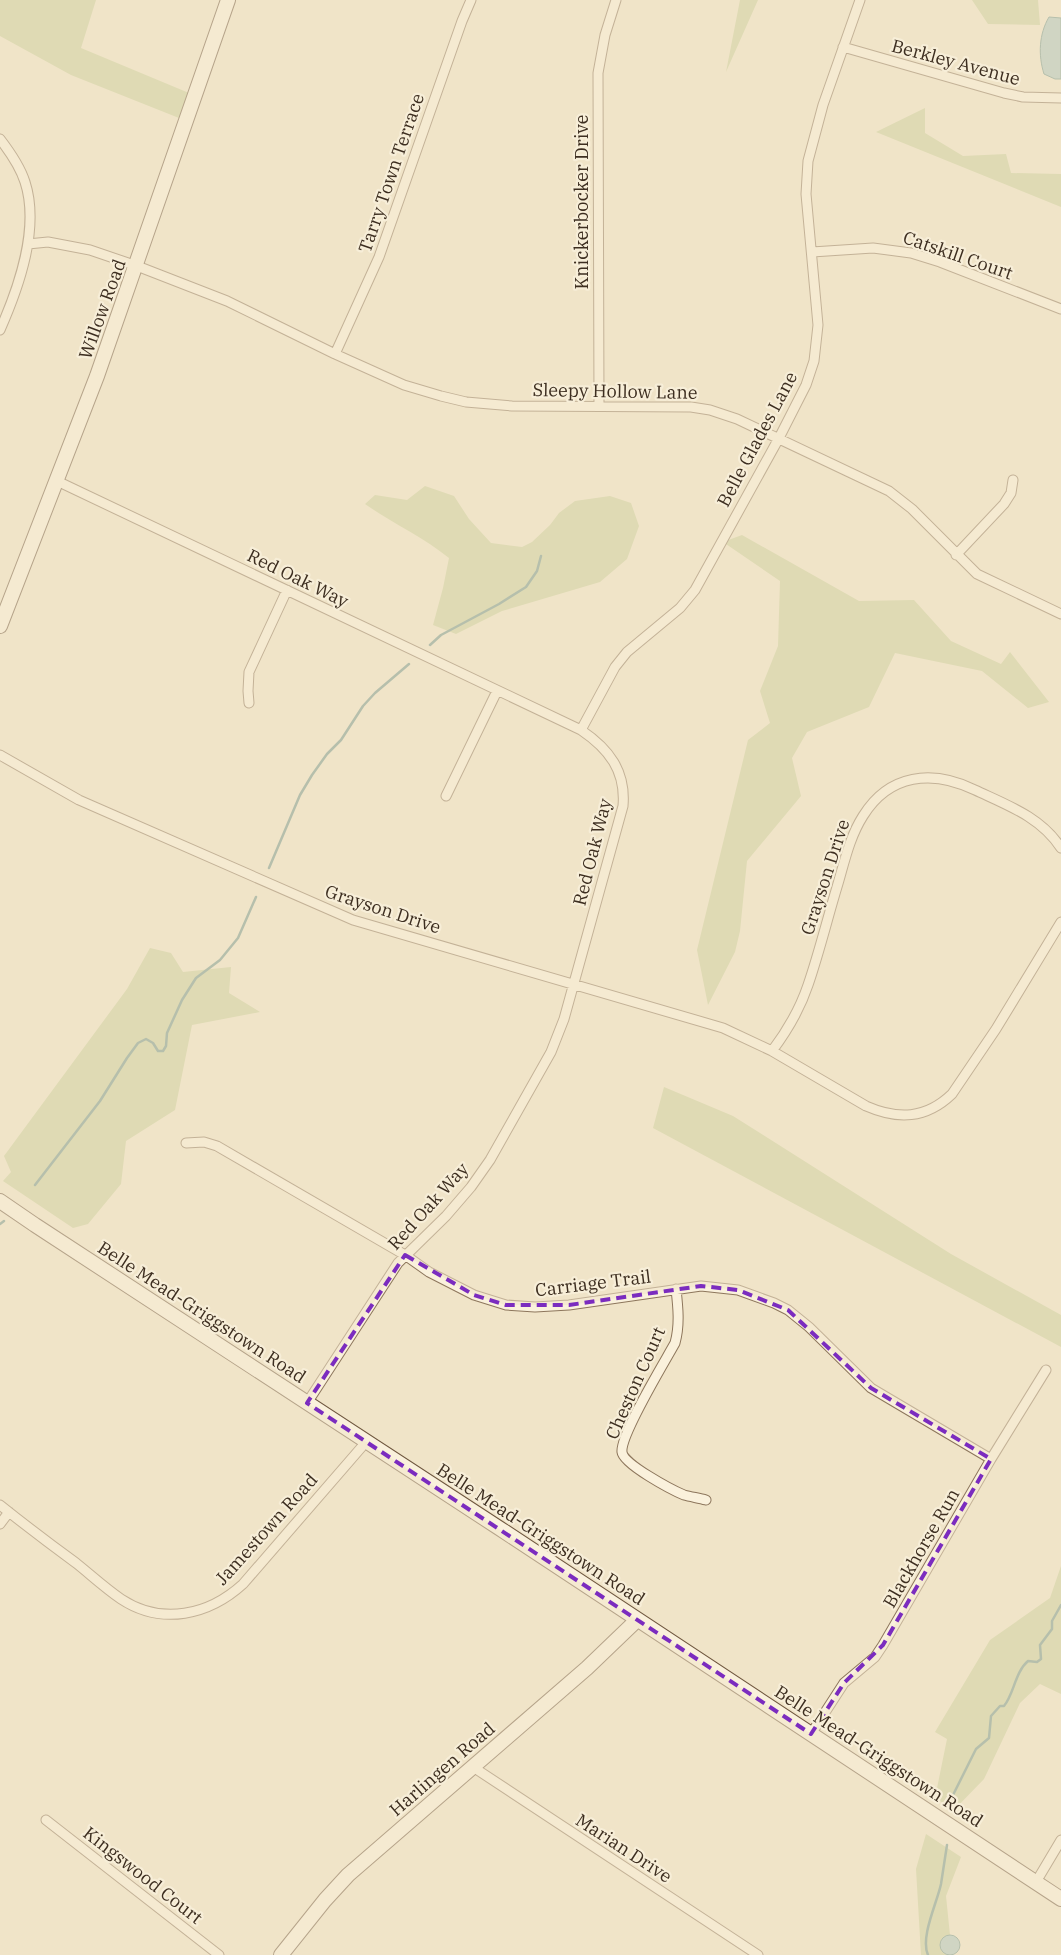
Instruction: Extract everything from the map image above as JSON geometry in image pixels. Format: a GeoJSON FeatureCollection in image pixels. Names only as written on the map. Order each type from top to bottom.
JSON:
{"type":"FeatureCollection","features":[{"type":"Feature","properties":{"kind":"street","name":"Willow Road"},"geometry":{"type":"LineString","coordinates":[[0,626],[57,481],[137,266],[228,0]]}},
{"type":"Feature","properties":{"kind":"street","name":"Tarry Town Terrace"},"geometry":{"type":"LineString","coordinates":[[335,354],[379,257],[471,0]]}},
{"type":"Feature","properties":{"kind":"street","name":"Knickerbocker Drive"},"geometry":{"type":"LineString","coordinates":[[599,406],[598,73],[605,35],[616,0]]}},
{"type":"Feature","properties":{"kind":"street","name":"Belle Glades Lane"},"geometry":{"type":"LineString","coordinates":[[581,730],[615,667],[627,652],[680,608],[695,590],[806,385],[816,350],[817,305],[806,194],[808,161],[815,132],[860,0]]}},
{"type":"Feature","properties":{"kind":"street","name":"Berkley Avenue"},"geometry":{"type":"LineString","coordinates":[[844,47],[1004,93],[1023,97],[1061,98]]}},
{"type":"Feature","properties":{"kind":"street"},"geometry":{"type":"LineString","coordinates":[[0,139],[12,155],[25,182],[31,225],[19,278],[0,330]]}},
{"type":"Feature","properties":{"kind":"street","name":"Sleepy Hollow Lane"},"geometry":{"type":"LineString","coordinates":[[28,244],[48,242],[90,250],[137,266],[227,301],[335,354],[404,385],[466,402],[512,406],[691,407],[710,410],[737,419],[889,491],[912,509],[977,574],[1061,614]]}},
{"type":"Feature","properties":{"kind":"street","name":"Catskill Court"},"geometry":{"type":"LineString","coordinates":[[812,252],[873,248],[912,253],[1061,309]]}},
{"type":"Feature","properties":{"kind":"street"},"geometry":{"type":"LineString","coordinates":[[956,555],[1004,504],[1011,493],[1014,480]]}},
{"type":"Feature","properties":{"kind":"street","name":"Red Oak Way"},"geometry":{"type":"LineString","coordinates":[[57,481],[581,730],[594,738],[613,758],[620,775],[624,798],[610,858],[564,1019],[551,1052],[490,1160],[471,1187],[446,1216],[405,1255],[307,1403]]}},
{"type":"Feature","properties":{"kind":"street"},"geometry":{"type":"LineString","coordinates":[[249,703],[249,672],[287,590]]}},
{"type":"Feature","properties":{"kind":"street"},"geometry":{"type":"LineString","coordinates":[[446,796],[497,691]]}},
{"type":"Feature","properties":{"kind":"street","name":"Grayson Drive"},"geometry":{"type":"LineString","coordinates":[[0,755],[79,800],[352,920],[723,1028],[772,1051],[866,1106],[890,1115],[905,1115],[927,1111],[952,1094],[996,1029],[1061,922]]}},
{"type":"Feature","properties":{"kind":"street","name":"Grayson Drive"},"geometry":{"type":"LineString","coordinates":[[772,1051],[786,1033],[808,986],[854,834],[869,807],[894,786],[909,780],[926,777],[959,782],[1030,816],[1056,839],[1061,848]]}},
{"type":"Feature","properties":{"kind":"street","name":"Carriage Trail"},"geometry":{"type":"LineString","coordinates":[[186,1143],[204,1142],[217,1146],[405,1255],[429,1272],[474,1295],[506,1305],[535,1307],[569,1305],[701,1286],[726,1287],[765,1300],[788,1310],[809,1327],[871,1388],[991,1459]]}},
{"type":"Feature","properties":{"kind":"street","name":"Belle Mead-Griggstown Road"},"geometry":{"type":"LineString","coordinates":[[0,1201],[1061,1899]]}},
{"type":"Feature","properties":{"kind":"street","name":"Cheston Court"},"geometry":{"type":"LineString","coordinates":[[676,1289],[678,1332],[675,1343],[630,1426],[622,1444],[622,1452],[626,1461],[668,1487],[685,1495],[706,1500]]}},
{"type":"Feature","properties":{"kind":"street","name":"Blackhorse Run"},"geometry":{"type":"LineString","coordinates":[[812,1734],[844,1683],[875,1657],[883,1645],[991,1459],[1046,1370]]}},
{"type":"Feature","properties":{"kind":"street","name":"Jamestown Road"},"geometry":{"type":"LineString","coordinates":[[0,1505],[121,1599],[158,1613],[183,1614],[211,1606],[243,1584],[366,1442]]}},
{"type":"Feature","properties":{"kind":"street"},"geometry":{"type":"LineString","coordinates":[[0,1524],[9,1512]]}},
{"type":"Feature","properties":{"kind":"street","name":"Harlingen Road"},"geometry":{"type":"LineString","coordinates":[[280,1955],[348,1875],[587,1668],[636,1620]]}},
{"type":"Feature","properties":{"kind":"street","name":"Marian Drive"},"geometry":{"type":"LineString","coordinates":[[473,1768],[758,1955]]}},
{"type":"Feature","properties":{"kind":"street","name":"Kingswood Court"},"geometry":{"type":"LineString","coordinates":[[46,1820],[219,1955]]}},
{"type":"Feature","properties":{"kind":"street"},"geometry":{"type":"LineString","coordinates":[[1036,1882],[1061,1840]]}},
{"type":"Feature","properties":{"kind":"highlighted area"},"geometry":{"type":"Polygon","coordinates":[[[405,1255],[474,1295],[506,1305],[569,1305],[701,1286],[738,1290],[788,1310],[871,1388],[991,1459],[883,1645],[844,1683],[811,1734],[307,1403],[405,1255]]]}},
{"type":"Feature","properties":{"kind":"green space"},"geometry":{"type":"Polygon","coordinates":[[[0,0],[96,0],[81,48],[189,93],[179,118],[71,75],[0,36],[0,0]]]}},
{"type":"Feature","properties":{"kind":"green space"},"geometry":{"type":"Polygon","coordinates":[[[740,0],[758,0],[726,72],[740,0]]]}},
{"type":"Feature","properties":{"kind":"green space"},"geometry":{"type":"Polygon","coordinates":[[[972,0],[1038,0],[1040,25],[988,24],[972,0]]]}},
{"type":"Feature","properties":{"kind":"green space"},"geometry":{"type":"Polygon","coordinates":[[[925,108],[925,133],[963,156],[1006,154],[1011,173],[1061,174],[1061,207],[876,132],[925,108]]]}},
{"type":"Feature","properties":{"kind":"green space"},"geometry":{"type":"Polygon","coordinates":[[[425,486],[454,496],[469,519],[491,543],[522,547],[532,542],[550,525],[559,513],[575,501],[610,496],[631,503],[639,526],[627,559],[600,582],[502,611],[456,634],[433,625],[449,558],[429,543],[365,504],[375,495],[407,500],[425,486]]]}},
{"type":"Feature","properties":{"kind":"green space"},"geometry":{"type":"Polygon","coordinates":[[[742,535],[859,601],[914,600],[951,641],[1001,664],[1010,652],[1049,702],[1028,708],[982,671],[895,653],[869,707],[807,732],[792,758],[801,796],[747,861],[740,931],[735,952],[708,1005],[697,950],[748,740],[770,723],[760,691],[778,646],[780,581],[723,542],[742,535]]]}},
{"type":"Feature","properties":{"kind":"green space"},"geometry":{"type":"Polygon","coordinates":[[[150,948],[171,953],[183,972],[231,967],[229,993],[260,1012],[192,1025],[175,1110],[126,1141],[121,1184],[88,1224],[73,1228],[3,1181],[11,1172],[4,1156],[127,989],[150,948]]]}},
{"type":"Feature","properties":{"kind":"green space"},"geometry":{"type":"Polygon","coordinates":[[[664,1087],[733,1116],[951,1254],[1061,1315],[1061,1347],[653,1128],[664,1087]]]}},
{"type":"Feature","properties":{"kind":"green space"},"geometry":{"type":"Polygon","coordinates":[[[1061,1566],[1061,1694],[1040,1684],[1020,1703],[984,1779],[954,1810],[935,1798],[947,1739],[935,1732],[990,1640],[1050,1598],[1061,1566]]]}},
{"type":"Feature","properties":{"kind":"green space"},"geometry":{"type":"Polygon","coordinates":[[[926,1834],[961,1857],[946,1896],[952,1955],[921,1955],[916,1869],[926,1834]]]}},
{"type":"Feature","properties":{"kind":"water"},"geometry":{"type":"Polygon","coordinates":[[[1049,17],[1061,18],[1061,79],[1055,79],[1044,74],[1042,67],[1041,37],[1049,17]]]}},
{"type":"Feature","properties":{"kind":"water"},"geometry":{"type":"Polygon","coordinates":[[[950,1935],[957,1938],[960,1945],[957,1952],[950,1955],[943,1952],[940,1945],[943,1938],[950,1935]]]}},
{"type":"Feature","properties":{"kind":"waterway"},"geometry":{"type":"LineString","coordinates":[[430,645],[441,635],[499,604],[526,587],[537,571],[541,556]]}},
{"type":"Feature","properties":{"kind":"waterway"},"geometry":{"type":"LineString","coordinates":[[269,868],[300,795],[312,775],[327,754],[341,740],[363,706],[375,693],[409,664]]}},
{"type":"Feature","properties":{"kind":"waterway"},"geometry":{"type":"LineString","coordinates":[[35,1185],[100,1101],[138,1043],[146,1039],[153,1043],[158,1051],[163,1051],[166,1046],[167,1033],[182,1000],[196,978],[220,960],[238,938],[256,897]]}},
{"type":"Feature","properties":{"kind":"waterway"},"geometry":{"type":"LineString","coordinates":[[0,1224],[4,1221]]}},
{"type":"Feature","properties":{"kind":"waterway"},"geometry":{"type":"LineString","coordinates":[[951,1799],[976,1749],[989,1738],[991,1716],[1000,1706],[1004,1706],[1020,1671],[1028,1661],[1037,1662],[1041,1659],[1040,1645],[1052,1629],[1052,1621],[1061,1605]]}},
{"type":"Feature","properties":{"kind":"waterway"},"geometry":{"type":"LineString","coordinates":[[928,1955],[926,1939],[941,1884],[947,1845]]}}]}
